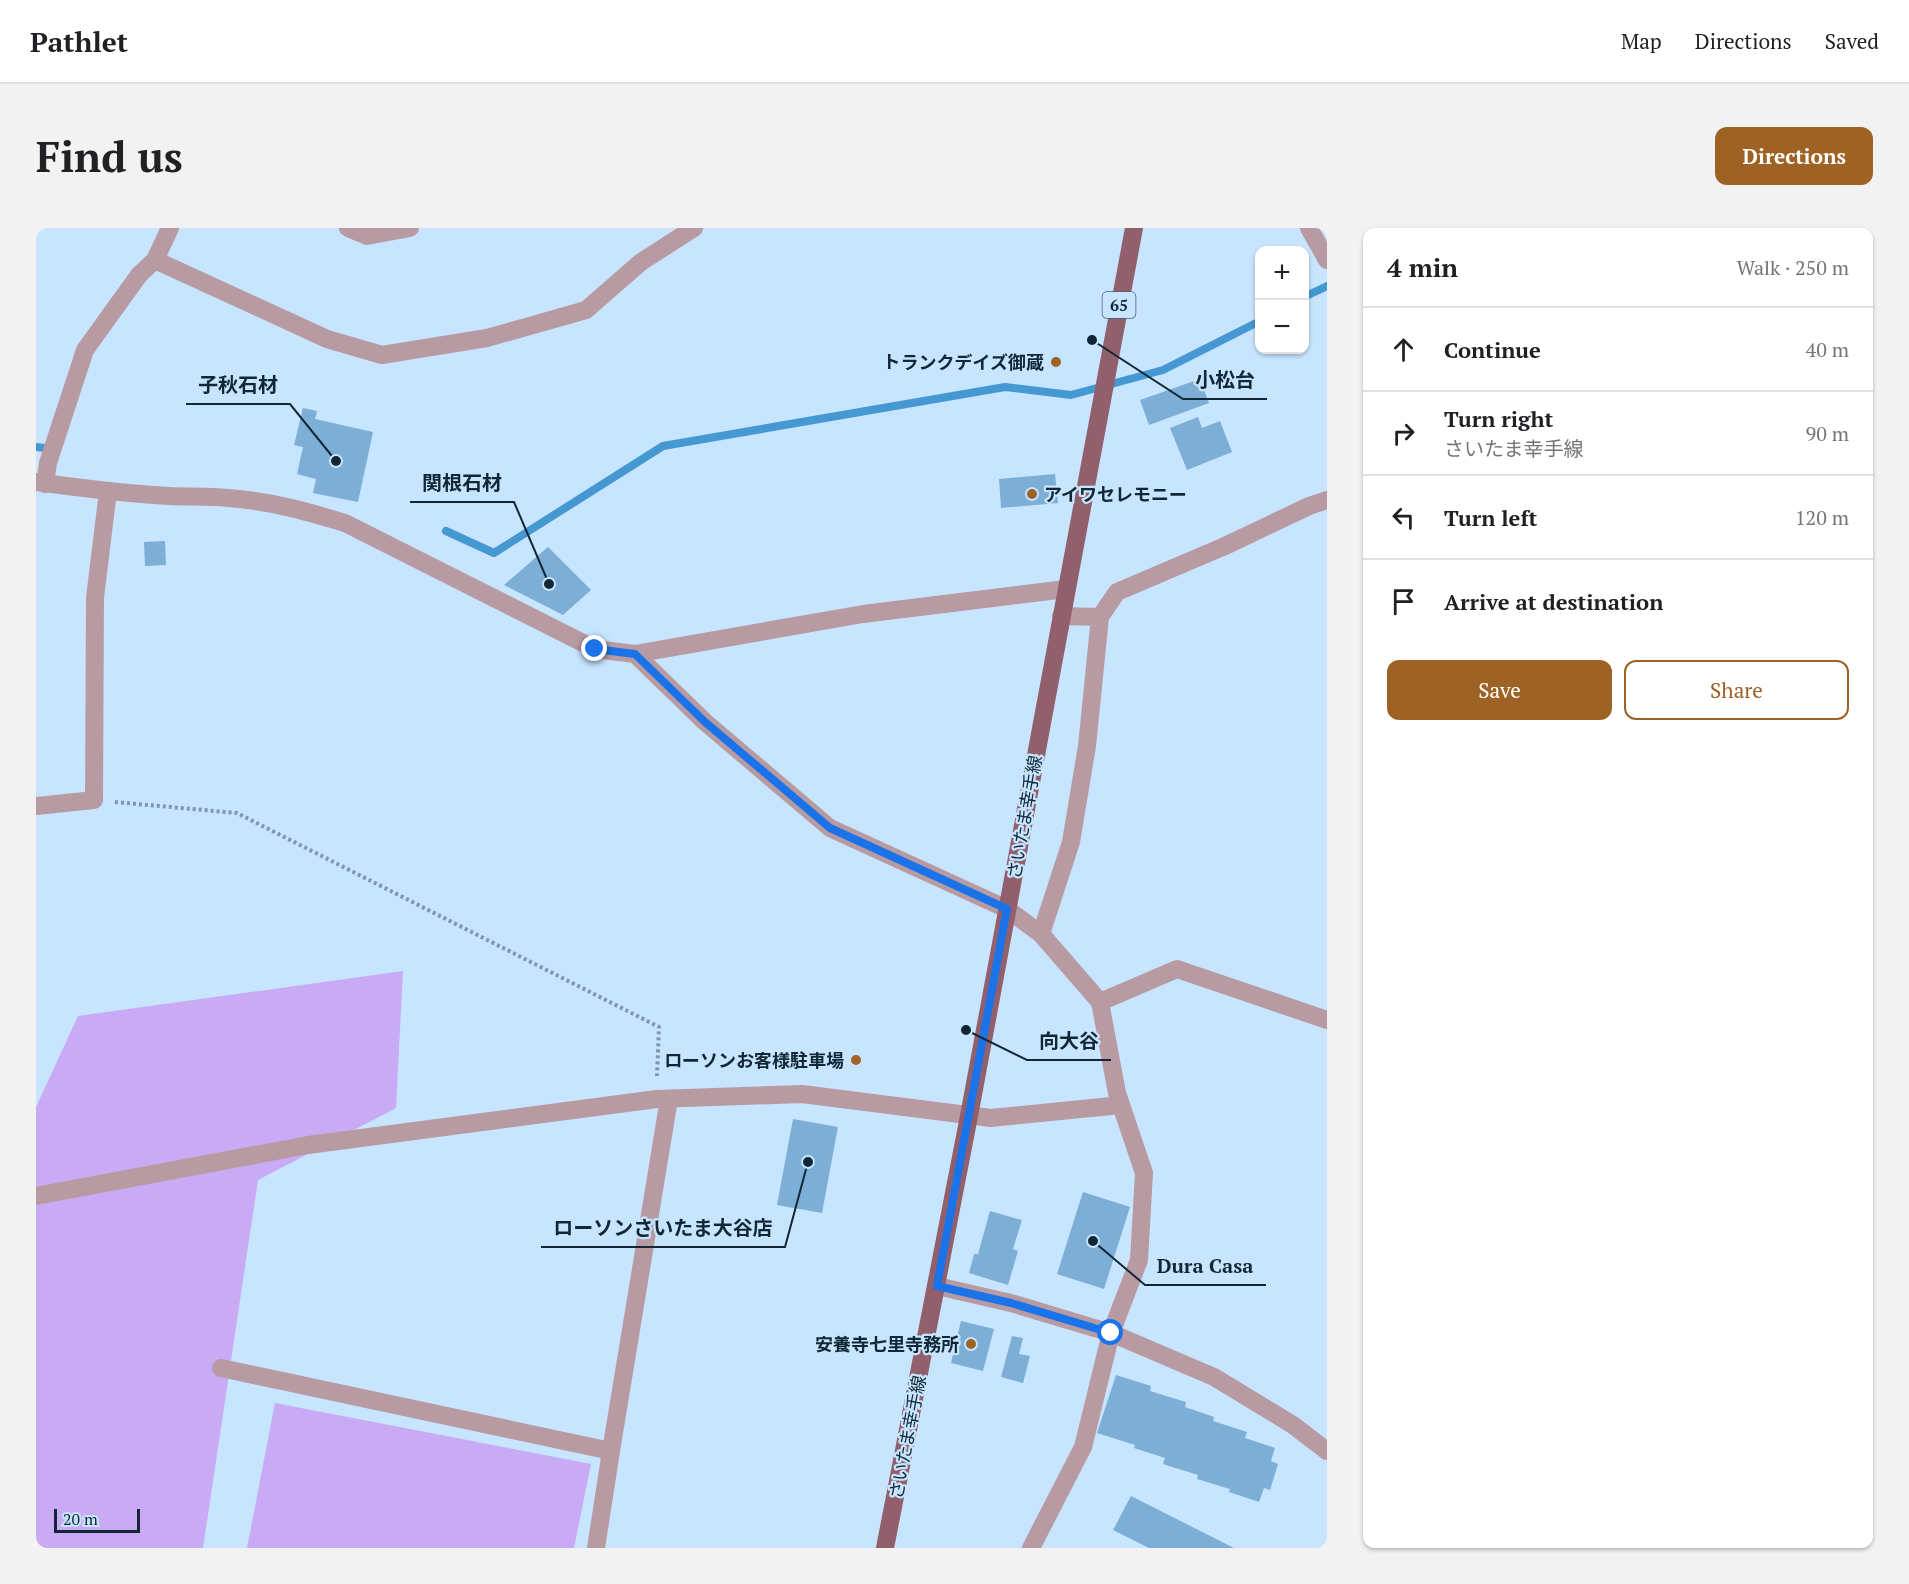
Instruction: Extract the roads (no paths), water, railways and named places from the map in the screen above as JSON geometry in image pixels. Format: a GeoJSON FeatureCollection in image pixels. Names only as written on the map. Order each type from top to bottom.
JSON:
{"type":"FeatureCollection","features":[{"type":"Feature","properties":{"kind":"main road","name":"さいたま幸手線"},"geometry":{"type":"LineString","coordinates":[[885,1548],[937,1286],[1134,228]]}},
{"type":"Feature","properties":{"kind":"street"},"geometry":{"type":"LineString","coordinates":[[170,228],[155,260],[139,275],[85,350],[41,483],[169,496],[226,497],[277,504],[310,512],[345,523],[595,649],[635,654],[863,614],[1066,589]]}},
{"type":"Feature","properties":{"kind":"street"},"geometry":{"type":"LineString","coordinates":[[348,228],[367,236],[410,228]]}},
{"type":"Feature","properties":{"kind":"street"},"geometry":{"type":"LineString","coordinates":[[155,260],[327,339],[382,355],[487,338],[586,310],[641,262],[694,228]]}},
{"type":"Feature","properties":{"kind":"street"},"geometry":{"type":"LineString","coordinates":[[1309,228],[1327,260]]}},
{"type":"Feature","properties":{"kind":"street"},"geometry":{"type":"LineString","coordinates":[[36,806],[94,800],[95,598],[108,491]]}},
{"type":"Feature","properties":{"kind":"street"},"geometry":{"type":"LineString","coordinates":[[1041,934],[1071,842],[1088,746],[1100,617],[1117,592],[1327,500]]}},
{"type":"Feature","properties":{"kind":"street"},"geometry":{"type":"LineString","coordinates":[[1061,616],[1100,617]]}},
{"type":"Feature","properties":{"kind":"street"},"geometry":{"type":"LineString","coordinates":[[635,654],[705,722],[830,828],[1007,909],[1041,934],[1100,1002],[1121,1105],[1144,1173],[1139,1260],[1111,1333],[1083,1446],[1031,1548]]}},
{"type":"Feature","properties":{"kind":"street"},"geometry":{"type":"LineString","coordinates":[[1100,1002],[1177,969],[1324,1014]]}},
{"type":"Feature","properties":{"kind":"street"},"geometry":{"type":"LineString","coordinates":[[36,1196],[308,1145],[663,1099],[802,1094],[991,1118],[1121,1105]]}},
{"type":"Feature","properties":{"kind":"street"},"geometry":{"type":"LineString","coordinates":[[596,1548],[663,1099]]}},
{"type":"Feature","properties":{"kind":"street"},"geometry":{"type":"LineString","coordinates":[[937,1286],[1011,1303],[1111,1333],[1214,1377],[1293,1425],[1327,1451]]}},
{"type":"Feature","properties":{"kind":"street"},"geometry":{"type":"LineString","coordinates":[[221,1368],[610,1451]]}},
{"type":"Feature","properties":{"kind":"waterway"},"geometry":{"type":"LineString","coordinates":[[1309,295],[1327,286]]}},
{"type":"Feature","properties":{"kind":"waterway"},"geometry":{"type":"LineString","coordinates":[[446,531],[494,553],[663,446],[1005,387],[1071,395],[1163,370],[1255,324]]}},
{"type":"Feature","properties":{"kind":"waterway"},"geometry":{"type":"LineString","coordinates":[[36,447],[54,449]]}},
{"type":"Feature","properties":{"kind":"place","name":"小松台"},"geometry":{"type":"Point","coordinates":[1092,340]}},
{"type":"Feature","properties":{"kind":"place","name":"トランクデイズ御蔵"},"geometry":{"type":"Point","coordinates":[1056,362]}},
{"type":"Feature","properties":{"kind":"place","name":"子秋石材"},"geometry":{"type":"Point","coordinates":[336,461]}},
{"type":"Feature","properties":{"kind":"place","name":"アイワセレモニー"},"geometry":{"type":"Point","coordinates":[1032,494]}},
{"type":"Feature","properties":{"kind":"place","name":"関根石材"},"geometry":{"type":"Point","coordinates":[549,584]}},
{"type":"Feature","properties":{"kind":"place","name":"向大谷"},"geometry":{"type":"Point","coordinates":[966,1030]}},
{"type":"Feature","properties":{"kind":"place","name":"ローソンお客様駐車場"},"geometry":{"type":"Point","coordinates":[856,1060]}},
{"type":"Feature","properties":{"kind":"place","name":"ローソンさいたま大谷店"},"geometry":{"type":"Point","coordinates":[808,1162]}},
{"type":"Feature","properties":{"kind":"place","name":"Dura Casa"},"geometry":{"type":"Point","coordinates":[1093,1241]}},
{"type":"Feature","properties":{"kind":"place","name":"安養寺七里寺務所"},"geometry":{"type":"Point","coordinates":[971,1344]}}]}
